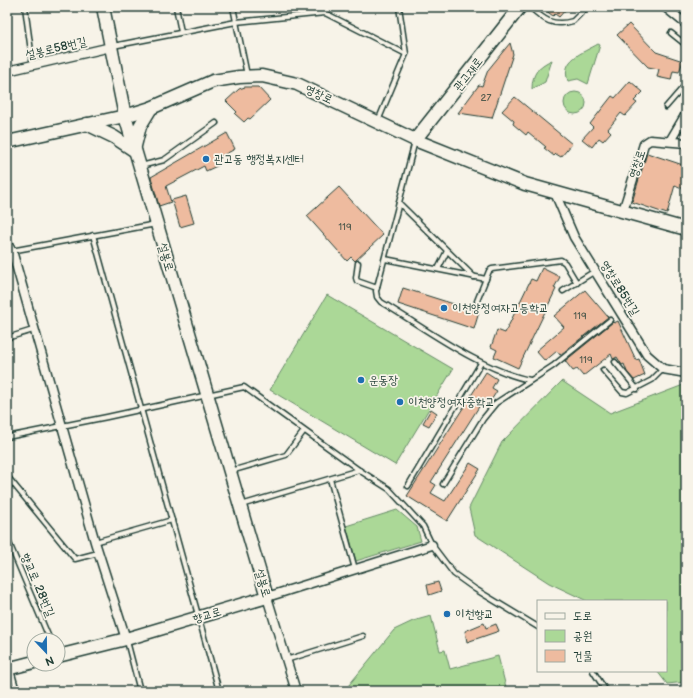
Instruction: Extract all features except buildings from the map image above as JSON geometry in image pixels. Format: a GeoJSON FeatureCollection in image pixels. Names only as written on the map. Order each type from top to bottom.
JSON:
{"type":"FeatureCollection","features":[{"type":"Feature","properties":{"kind":"street","name":"설봉로"},"geometry":{"type":"LineString","coordinates":[[103,7],[125,116],[139,167],[296,691]]}},
{"type":"Feature","properties":{"kind":"street","name":"관고재로"},"geometry":{"type":"LineString","coordinates":[[415,140],[520,7]]}},
{"type":"Feature","properties":{"kind":"street"},"geometry":{"type":"LineString","coordinates":[[665,7],[686,24]]}},
{"type":"Feature","properties":{"kind":"street","name":"설봉로58번길"},"geometry":{"type":"LineString","coordinates":[[7,71],[111,47]]}},
{"type":"Feature","properties":{"kind":"street","name":"영창로"},"geometry":{"type":"LineString","coordinates":[[7,142],[125,116],[151,108],[213,81],[247,76],[262,76],[277,78],[297,84],[378,121],[415,140],[517,181],[686,229]]}},
{"type":"Feature","properties":{"kind":"street"},"geometry":{"type":"LineString","coordinates":[[87,124],[114,137],[135,151],[140,126],[151,108]]}},
{"type":"Feature","properties":{"kind":"street"},"geometry":{"type":"LineString","coordinates":[[670,142],[686,114]]}},
{"type":"Feature","properties":{"kind":"street","name":"영창로"},"geometry":{"type":"LineString","coordinates":[[622,211],[644,144],[650,140],[686,143]]}},
{"type":"Feature","properties":{"kind":"street","name":"영창로85번길"},"geometry":{"type":"LineString","coordinates":[[555,193],[574,237],[647,355],[663,369],[686,374]]}},
{"type":"Feature","properties":{"kind":"street"},"geometry":{"type":"LineString","coordinates":[[7,243],[95,542],[126,639]]}},
{"type":"Feature","properties":{"kind":"street","name":"향교로"},"geometry":{"type":"LineString","coordinates":[[66,654],[126,639],[432,546]]}},
{"type":"Feature","properties":{"kind":"street"},"geometry":{"type":"LineString","coordinates":[[9,669],[26,664]]}},
{"type":"Feature","properties":{"kind":"lane"},"geometry":{"type":"LineString","coordinates":[[25,7],[34,66]]}},
{"type":"Feature","properties":{"kind":"lane"},"geometry":{"type":"LineString","coordinates":[[176,7],[181,32]]}},
{"type":"Feature","properties":{"kind":"lane"},"geometry":{"type":"LineString","coordinates":[[233,7],[247,76]]}},
{"type":"Feature","properties":{"kind":"lane"},"geometry":{"type":"LineString","coordinates":[[325,13],[327,7]]}},
{"type":"Feature","properties":{"kind":"lane"},"geometry":{"type":"LineString","coordinates":[[378,121],[406,54],[399,7]]}},
{"type":"Feature","properties":{"kind":"lane"},"geometry":{"type":"LineString","coordinates":[[530,7],[546,21],[551,22],[573,21],[586,7]]}},
{"type":"Feature","properties":{"kind":"lane"},"geometry":{"type":"LineString","coordinates":[[111,47],[236,22],[325,13],[406,54]]}},
{"type":"Feature","properties":{"kind":"lane"},"geometry":{"type":"LineString","coordinates":[[671,33],[686,45]]}},
{"type":"Feature","properties":{"kind":"lane"},"geometry":{"type":"LineString","coordinates":[[666,107],[686,84]]}},
{"type":"Feature","properties":{"kind":"lane"},"geometry":{"type":"LineString","coordinates":[[139,167],[164,160],[216,123]]}},
{"type":"Feature","properties":{"kind":"lane"},"geometry":{"type":"LineString","coordinates":[[415,140],[376,294],[381,302],[481,363],[507,375],[530,380]]}},
{"type":"Feature","properties":{"kind":"lane"},"geometry":{"type":"LineString","coordinates":[[399,203],[474,277]]}},
{"type":"Feature","properties":{"kind":"lane"},"geometry":{"type":"LineString","coordinates":[[10,254],[93,235],[156,224]]}},
{"type":"Feature","properties":{"kind":"lane"},"geometry":{"type":"LineString","coordinates":[[93,235],[140,410],[219,691]]}},
{"type":"Feature","properties":{"kind":"lane"},"geometry":{"type":"LineString","coordinates":[[438,269],[447,251]]}},
{"type":"Feature","properties":{"kind":"lane"},"geometry":{"type":"LineString","coordinates":[[385,259],[486,279]]}},
{"type":"Feature","properties":{"kind":"lane"},"geometry":{"type":"LineString","coordinates":[[478,301],[489,272],[492,269],[561,260],[577,283]]}},
{"type":"Feature","properties":{"kind":"lane"},"geometry":{"type":"LineString","coordinates":[[358,263],[356,278],[358,281],[377,288]]}},
{"type":"Feature","properties":{"kind":"lane"},"geometry":{"type":"LineString","coordinates":[[563,291],[595,271]]}},
{"type":"Feature","properties":{"kind":"lane"},"geometry":{"type":"LineString","coordinates":[[443,484],[489,411],[506,395],[553,366],[610,320]]}},
{"type":"Feature","properties":{"kind":"lane"},"geometry":{"type":"LineString","coordinates":[[7,338],[33,330]]}},
{"type":"Feature","properties":{"kind":"lane"},"geometry":{"type":"LineString","coordinates":[[615,362],[637,389]]}},
{"type":"Feature","properties":{"kind":"lane"},"geometry":{"type":"LineString","coordinates":[[408,486],[481,363]]}},
{"type":"Feature","properties":{"kind":"lane"},"geometry":{"type":"LineString","coordinates":[[603,370],[624,393],[627,394],[652,380],[663,369]]}},
{"type":"Feature","properties":{"kind":"lane"},"geometry":{"type":"LineString","coordinates":[[7,437],[244,387],[389,490],[423,526],[432,546],[454,574],[474,589],[537,626]]}},
{"type":"Feature","properties":{"kind":"lane"},"geometry":{"type":"LineString","coordinates":[[229,471],[286,455],[304,431]]}},
{"type":"Feature","properties":{"kind":"lane"},"geometry":{"type":"LineString","coordinates":[[240,505],[359,470]]}},
{"type":"Feature","properties":{"kind":"lane"},"geometry":{"type":"LineString","coordinates":[[7,476],[75,559],[99,553]]}},
{"type":"Feature","properties":{"kind":"lane"},"geometry":{"type":"LineString","coordinates":[[330,479],[355,569]]}},
{"type":"Feature","properties":{"kind":"lane"},"geometry":{"type":"LineString","coordinates":[[95,542],[172,520]]}},
{"type":"Feature","properties":{"kind":"lane","name":"향교로 .28번길"},"geometry":{"type":"LineString","coordinates":[[7,538],[47,632]]}},
{"type":"Feature","properties":{"kind":"lane"},"geometry":{"type":"LineString","coordinates":[[286,660],[362,636]]}},
{"type":"Feature","properties":{"kind":"lane"},"geometry":{"type":"LineString","coordinates":[[126,639],[140,691]]}},
{"type":"Feature","properties":{"kind":"lane"},"geometry":{"type":"LineString","coordinates":[[9,669],[17,691]]}},
{"type":"Feature","properties":{"kind":"lane"},"geometry":{"type":"LineString","coordinates":[[593,672],[606,691]]}},
{"type":"Feature","properties":{"kind":"green space"},"geometry":{"type":"Polygon","coordinates":[[[598,44],[600,45],[588,84],[578,79],[568,81],[566,73],[570,62],[580,54],[598,44]]]}},
{"type":"Feature","properties":{"kind":"green space"},"geometry":{"type":"Polygon","coordinates":[[[552,60],[545,82],[532,89],[533,79],[537,71],[543,65],[552,60]]]}},
{"type":"Feature","properties":{"kind":"green space"},"geometry":{"type":"Polygon","coordinates":[[[571,92],[579,92],[586,99],[586,107],[579,114],[571,114],[564,107],[564,99],[571,92]]]}},
{"type":"Feature","properties":{"kind":"green space","name":"운동장"},"geometry":{"type":"Polygon","coordinates":[[[327,295],[453,369],[395,465],[270,390],[327,295]]]}},
{"type":"Feature","properties":{"kind":"green space"},"geometry":{"type":"Polygon","coordinates":[[[562,381],[610,413],[686,384],[686,682],[667,684],[658,672],[667,672],[667,600],[585,600],[549,583],[475,535],[469,508],[502,442],[562,381]]]}},
{"type":"Feature","properties":{"kind":"green space"},"geometry":{"type":"Polygon","coordinates":[[[397,510],[417,527],[421,541],[356,561],[346,526],[397,510]]]}},
{"type":"Feature","properties":{"kind":"green space"},"geometry":{"type":"Polygon","coordinates":[[[431,616],[440,651],[445,650],[450,669],[498,656],[507,691],[344,691],[394,630],[413,621],[431,616]]]}},
{"type":"Feature","properties":{"kind":"place","name":"관고동 행정복지센터"},"geometry":{"type":"Point","coordinates":[206,159]}},
{"type":"Feature","properties":{"kind":"place","name":"이천양정여자고등학교"},"geometry":{"type":"Point","coordinates":[444,308]}},
{"type":"Feature","properties":{"kind":"place","name":"운동장"},"geometry":{"type":"Point","coordinates":[361,380]}},
{"type":"Feature","properties":{"kind":"place","name":"이천양정여자중학교"},"geometry":{"type":"Point","coordinates":[400,402]}},
{"type":"Feature","properties":{"kind":"place","name":"이천향교"},"geometry":{"type":"Point","coordinates":[447,614]}}]}
